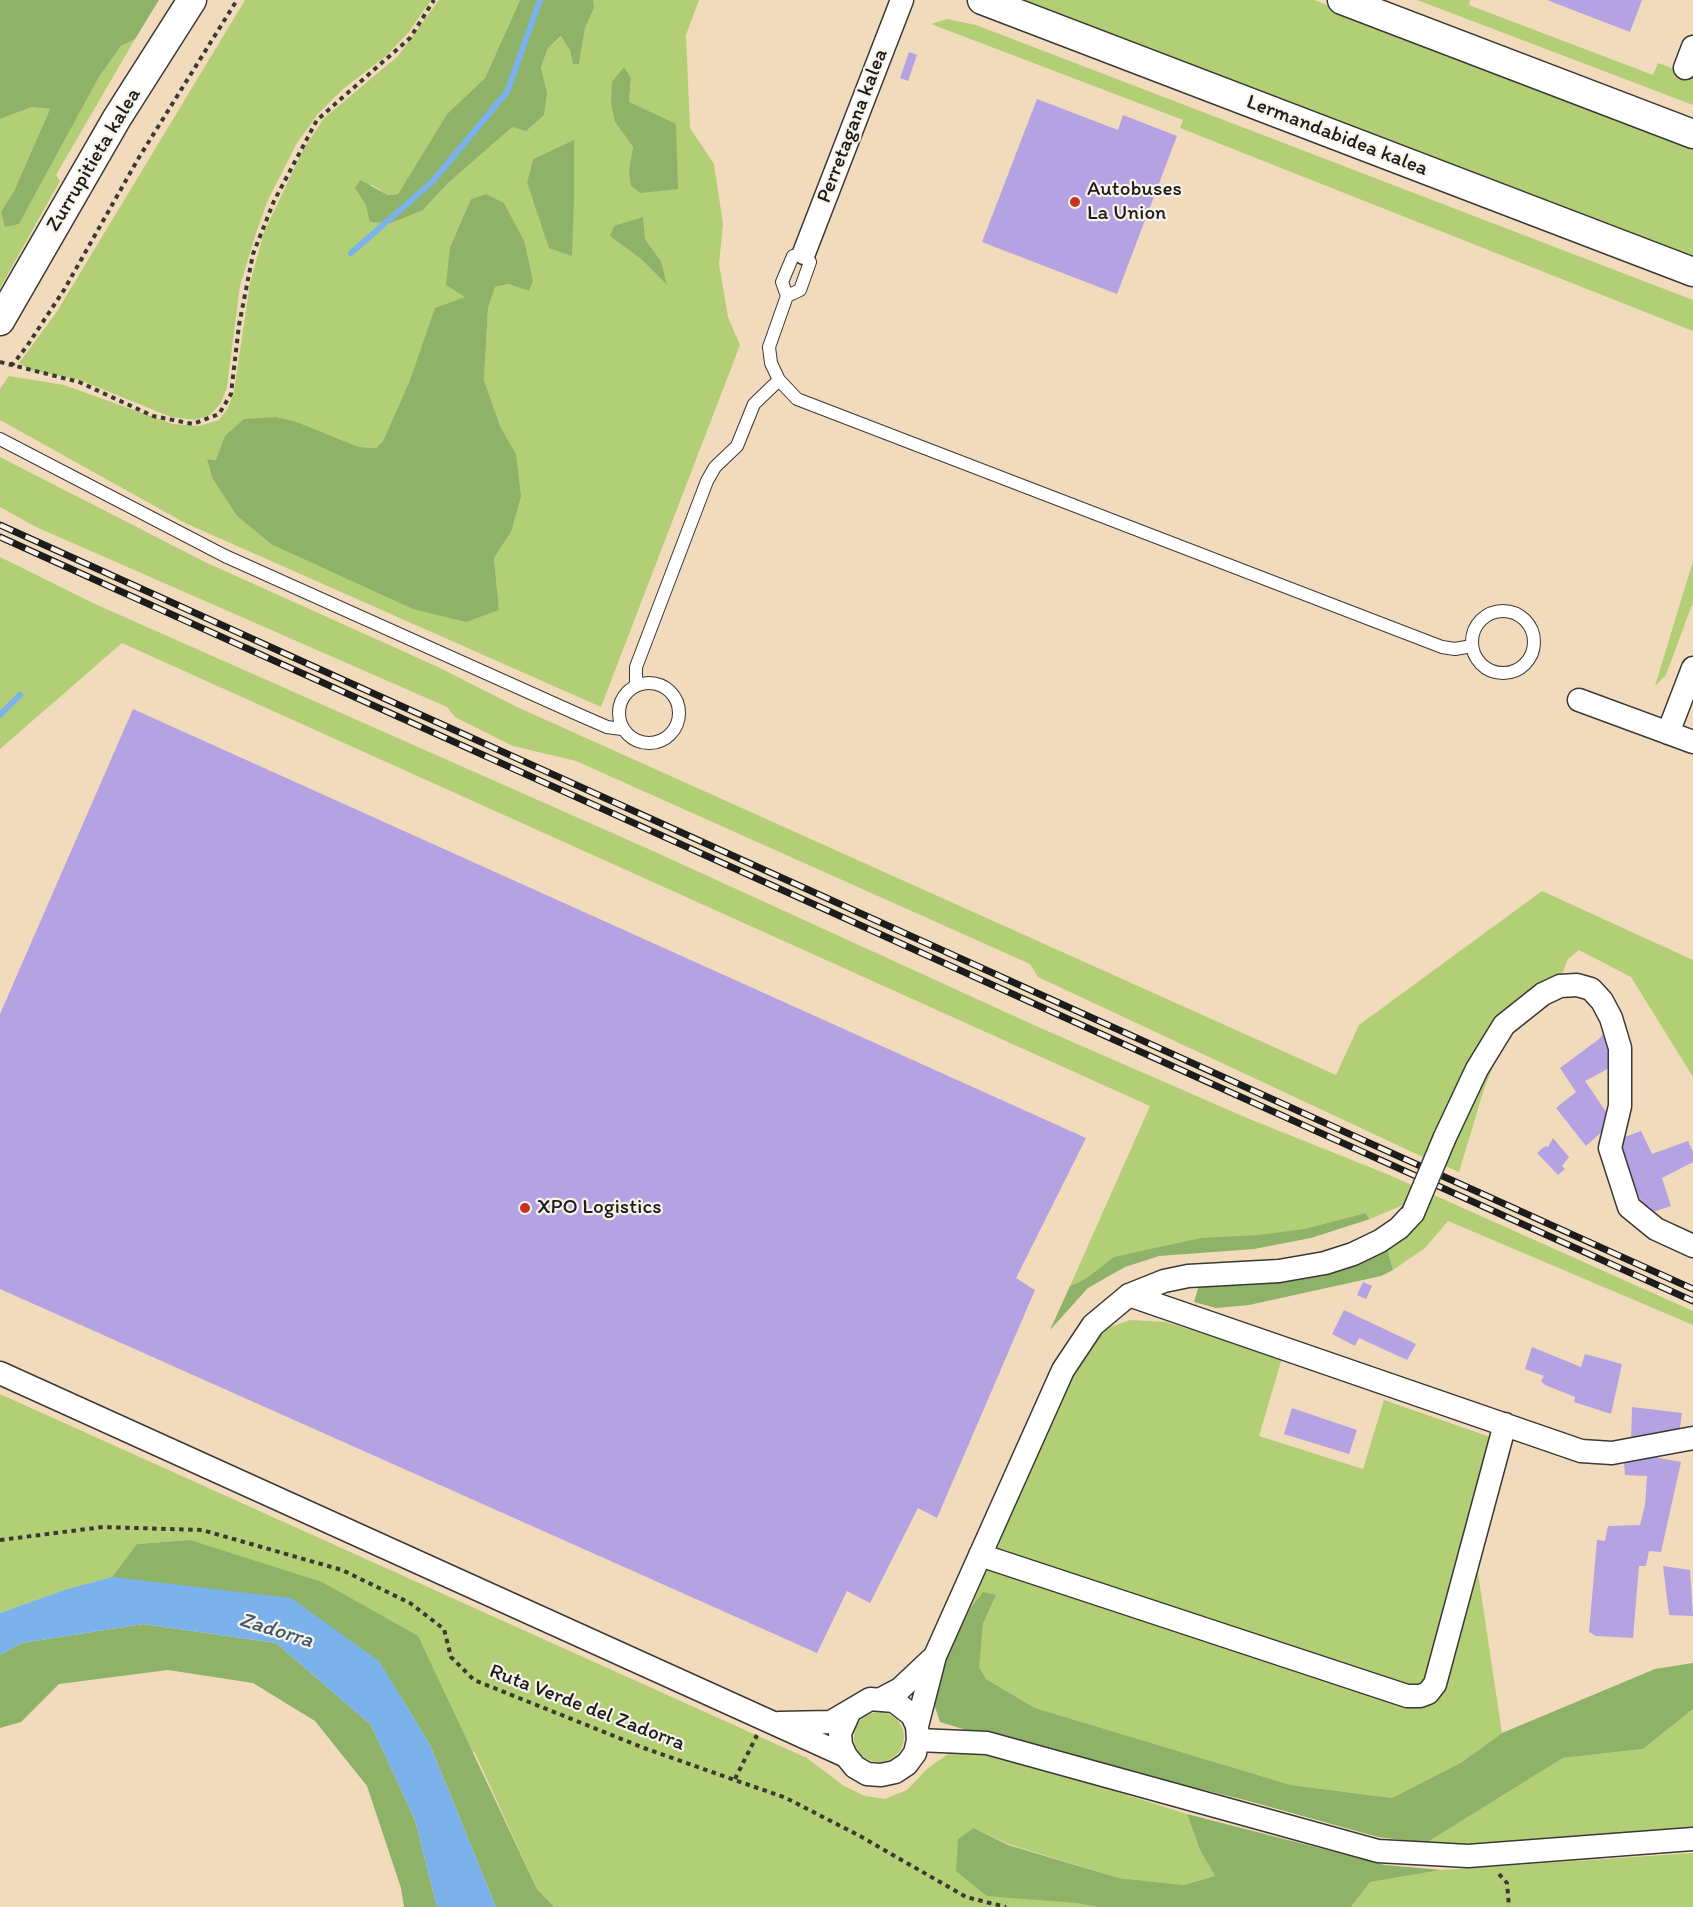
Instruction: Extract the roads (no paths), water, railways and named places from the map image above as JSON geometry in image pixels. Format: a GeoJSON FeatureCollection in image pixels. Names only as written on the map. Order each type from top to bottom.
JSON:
{"type":"FeatureCollection","features":[{"type":"Feature","properties":{"kind":"street","name":"Zurrupitieta kalea"},"geometry":{"type":"LineString","coordinates":[[0,321],[117,118],[192,0]]}},
{"type":"Feature","properties":{"kind":"street","name":"Perretagana kalea"},"geometry":{"type":"LineString","coordinates":[[804,253],[902,0]]}},
{"type":"Feature","properties":{"kind":"street","name":"Lermandabidea kalea"},"geometry":{"type":"LineString","coordinates":[[982,0],[1693,272]]}},
{"type":"Feature","properties":{"kind":"street"},"geometry":{"type":"LineString","coordinates":[[1342,0],[1693,134]]}},
{"type":"Feature","properties":{"kind":"street"},"geometry":{"type":"LineString","coordinates":[[1685,68],[1693,47]]}},
{"type":"Feature","properties":{"kind":"street"},"geometry":{"type":"LineString","coordinates":[[1668,733],[1693,668]]}},
{"type":"Feature","properties":{"kind":"street"},"geometry":{"type":"LineString","coordinates":[[1579,700],[1693,742]]}},
{"type":"Feature","properties":{"kind":"street"},"geometry":{"type":"LineString","coordinates":[[850,1711],[840,1733],[846,1756],[855,1767],[867,1774],[881,1775],[895,1772],[915,1753],[917,1733],[935,1656],[1063,1370],[1080,1341],[1110,1308],[1129,1295],[1164,1281],[1188,1276],[1279,1271],[1325,1263],[1380,1241],[1399,1228],[1413,1213],[1477,1069],[1504,1025],[1543,994],[1560,986],[1577,985],[1590,989],[1602,1001],[1611,1018],[1620,1048],[1620,1106],[1610,1148],[1629,1207],[1656,1229],[1693,1246]]}},
{"type":"Feature","properties":{"kind":"street"},"geometry":{"type":"LineString","coordinates":[[1129,1295],[1581,1450],[1612,1453],[1693,1438]]}},
{"type":"Feature","properties":{"kind":"street"},"geometry":{"type":"LineString","coordinates":[[0,1373],[766,1726],[846,1756]]}},
{"type":"Feature","properties":{"kind":"street"},"geometry":{"type":"LineString","coordinates":[[980,1555],[1407,1696],[1420,1696],[1428,1692],[1435,1684],[1505,1424]]}},
{"type":"Feature","properties":{"kind":"street"},"geometry":{"type":"LineString","coordinates":[[766,1726],[831,1722],[870,1699],[883,1698],[900,1689],[935,1656]]}},
{"type":"Feature","properties":{"kind":"street"},"geometry":{"type":"LineString","coordinates":[[883,1698],[904,1707],[917,1733]]}},
{"type":"Feature","properties":{"kind":"street"},"geometry":{"type":"LineString","coordinates":[[917,1733],[987,1743],[1378,1851],[1484,1855],[1693,1839]]}},
{"type":"Feature","properties":{"kind":"lane"},"geometry":{"type":"LineString","coordinates":[[788,296],[800,290],[810,262],[804,253],[793,256],[782,282],[788,296],[770,347],[771,363],[778,380],[788,392],[810,404],[1442,646],[1455,649],[1472,646]]}},
{"type":"Feature","properties":{"kind":"lane"},"geometry":{"type":"LineString","coordinates":[[636,685],[636,667],[707,481],[715,467],[737,446],[754,404],[778,380]]}},
{"type":"Feature","properties":{"kind":"lane"},"geometry":{"type":"LineString","coordinates":[[0,439],[225,556],[607,727],[622,729]]}},
{"type":"Feature","properties":{"kind":"lane"},"geometry":{"type":"LineString","coordinates":[[1503,610],[1520,615],[1526,621],[1532,628],[1535,646],[1527,662],[1512,672],[1495,672],[1480,662],[1472,646],[1474,629],[1486,615],[1503,610]]}},
{"type":"Feature","properties":{"kind":"lane"},"geometry":{"type":"LineString","coordinates":[[649,682],[661,685],[672,693],[679,710],[675,729],[667,738],[649,743],[631,738],[622,729],[618,716],[620,704],[626,693],[636,685],[649,682]]}},
{"type":"Feature","properties":{"kind":"water","name":"Zadorra"},"geometry":{"type":"Polygon","coordinates":[[[112,1577],[291,1598],[379,1661],[430,1745],[496,1907],[437,1907],[415,1820],[371,1725],[276,1643],[143,1624],[22,1643],[0,1655],[0,1613],[67,1589],[112,1577]]]}},
{"type":"Feature","properties":{"kind":"waterway"},"geometry":{"type":"LineString","coordinates":[[351,253],[432,182],[507,92],[540,0]]}},
{"type":"Feature","properties":{"kind":"waterway"},"geometry":{"type":"LineString","coordinates":[[0,715],[20,695]]}},
{"type":"Feature","properties":{"kind":"railway"},"geometry":{"type":"LineString","coordinates":[[0,525],[1693,1289]]}},
{"type":"Feature","properties":{"kind":"railway"},"geometry":{"type":"LineString","coordinates":[[0,537],[1693,1301]]}},
{"type":"Feature","properties":{"kind":"place","name":"Autobuses La Union"},"geometry":{"type":"Point","coordinates":[1075,202]}},
{"type":"Feature","properties":{"kind":"place","name":"XPO Logistics"},"geometry":{"type":"Point","coordinates":[525,1208]}}]}
